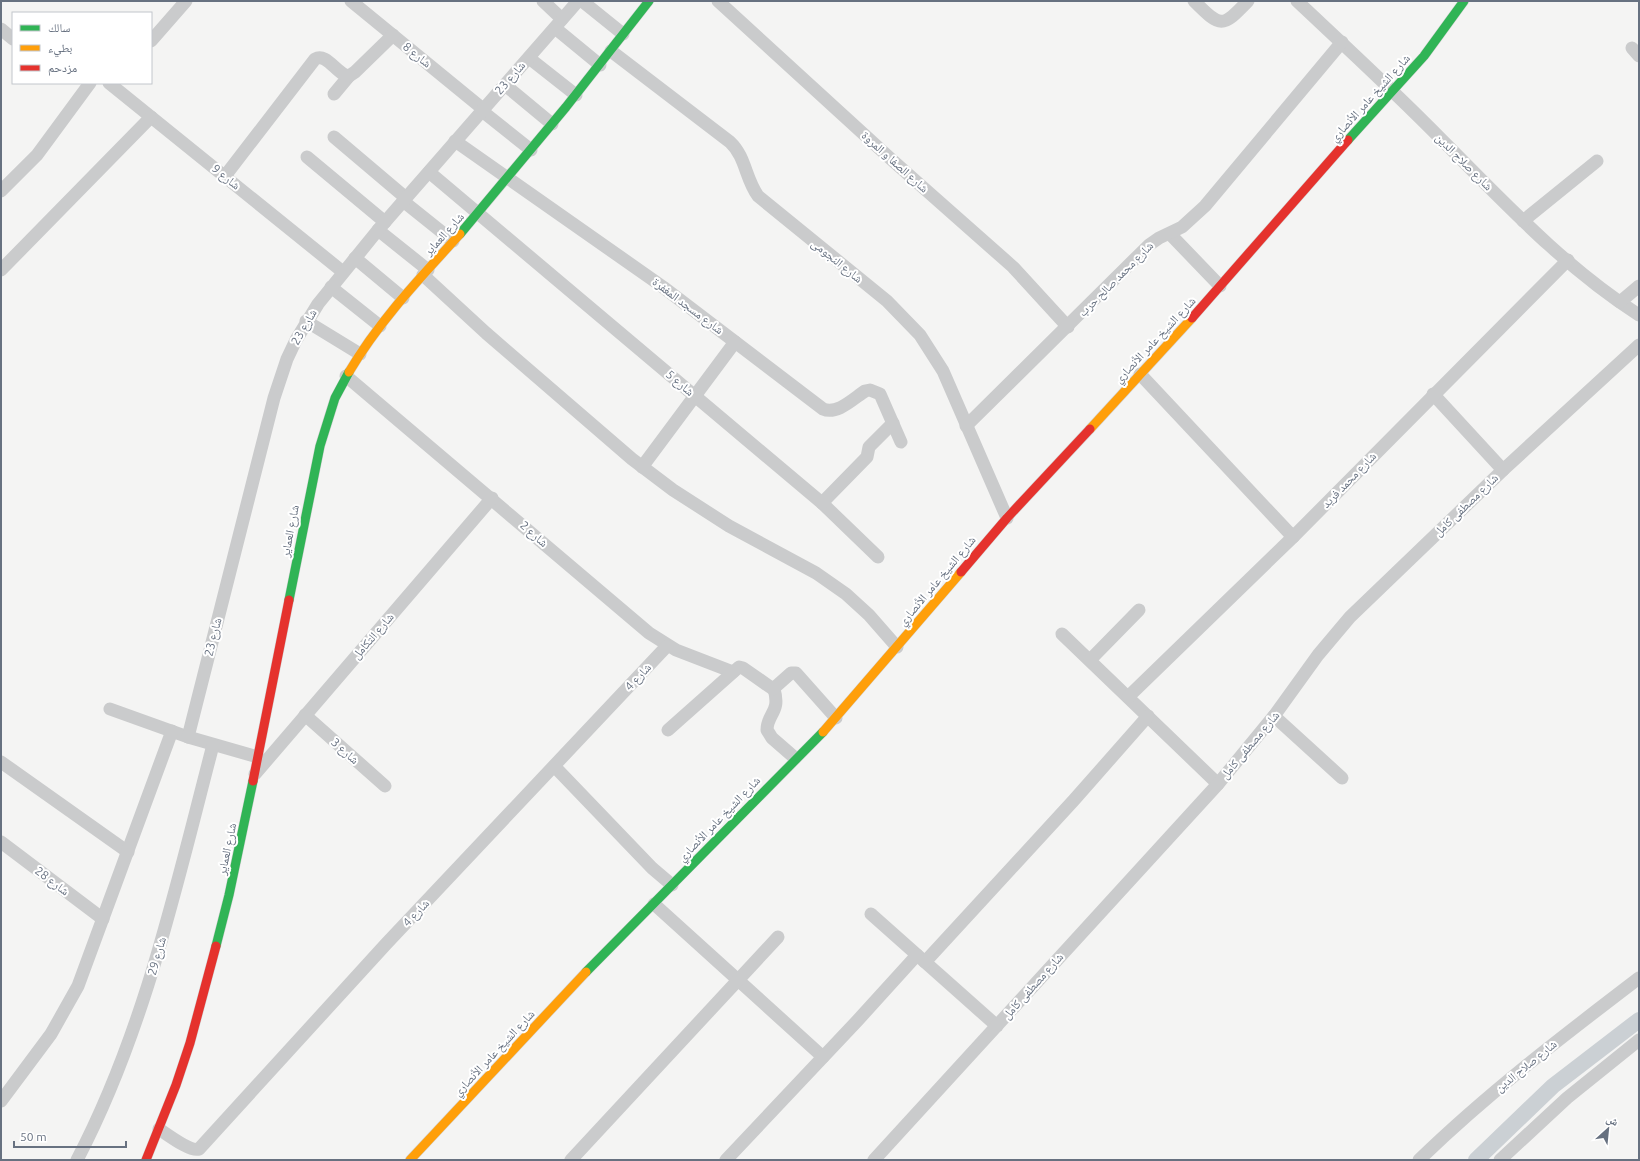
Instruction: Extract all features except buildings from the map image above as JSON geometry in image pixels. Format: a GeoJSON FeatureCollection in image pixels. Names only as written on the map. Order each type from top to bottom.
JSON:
{"type":"FeatureCollection","features":[{"type":"Feature","properties":{"kind":"street"},"geometry":{"type":"LineString","coordinates":[[152,40],[186,1]]}},
{"type":"Feature","properties":{"kind":"street","name":"شارع 8"},"geometry":{"type":"LineString","coordinates":[[352,1],[531,150]]}},
{"type":"Feature","properties":{"kind":"street"},"geometry":{"type":"LineString","coordinates":[[543,1],[558,23],[600,64]]}},
{"type":"Feature","properties":{"kind":"street","name":"شارع 23"},"geometry":{"type":"LineString","coordinates":[[188,737],[274,398],[287,359],[306,321],[331,287],[381,226],[578,1]]}},
{"type":"Feature","properties":{"kind":"street"},"geometry":{"type":"LineString","coordinates":[[582,1],[624,34]]}},
{"type":"Feature","properties":{"kind":"street","name":"شارع العماير"},"geometry":{"type":"LineString","coordinates":[[146,1160],[188,1050],[203,1001],[229,895],[255,774],[322,438],[332,406],[346,376],[380,326],[507,179],[576,95],[649,1]]}},
{"type":"Feature","properties":{"kind":"street","name":"شارع الصفا و المروة"},"geometry":{"type":"LineString","coordinates":[[718,1],[892,160],[1013,267],[1068,327]]}},
{"type":"Feature","properties":{"kind":"street"},"geometry":{"type":"LineString","coordinates":[[1194,1],[1212,18],[1225,21],[1231,19],[1248,1]]}},
{"type":"Feature","properties":{"kind":"street","name":"شارع صلاح الدين"},"geometry":{"type":"LineString","coordinates":[[1297,1],[1310,7],[1342,42],[1394,91],[1523,221],[1620,302],[1639,314]]}},
{"type":"Feature","properties":{"kind":"street","name":"شارع الشيخ عامر الأنصاري"},"geometry":{"type":"LineString","coordinates":[[410,1160],[577,982],[795,758],[836,718],[1006,518],[1181,332],[1320,170],[1394,91],[1424,56],[1460,3]]}},
{"type":"Feature","properties":{"kind":"street"},"geometry":{"type":"LineString","coordinates":[[1,29],[12,38]]}},
{"type":"Feature","properties":{"kind":"street"},"geometry":{"type":"LineString","coordinates":[[334,94],[349,76],[393,35]]}},
{"type":"Feature","properties":{"kind":"street","name":"شارع محمد صالح حرب"},"geometry":{"type":"LineString","coordinates":[[966,426],[1068,327],[1149,245],[1159,238],[1182,227],[1205,206],[1342,42]]}},
{"type":"Feature","properties":{"kind":"street","name":"شارع النجومى"},"geometry":{"type":"LineString","coordinates":[[611,51],[730,142],[741,155],[748,180],[758,196],[906,319],[920,335],[943,371],[1006,518]]}},
{"type":"Feature","properties":{"kind":"street"},"geometry":{"type":"LineString","coordinates":[[225,176],[315,59],[319,57],[323,58],[342,74],[349,76]]}},
{"type":"Feature","properties":{"kind":"street"},"geometry":{"type":"LineString","coordinates":[[529,58],[576,95]]}},
{"type":"Feature","properties":{"kind":"street"},"geometry":{"type":"LineString","coordinates":[[1,191],[40,152],[89,84]]}},
{"type":"Feature","properties":{"kind":"street","name":"شارع 9"},"geometry":{"type":"LineString","coordinates":[[112,84],[343,272]]}},
{"type":"Feature","properties":{"kind":"street"},"geometry":{"type":"LineString","coordinates":[[504,85],[552,124]]}},
{"type":"Feature","properties":{"kind":"street"},"geometry":{"type":"LineString","coordinates":[[1,270],[151,117]]}},
{"type":"Feature","properties":{"kind":"street"},"geometry":{"type":"LineString","coordinates":[[334,137],[453,241]]}},
{"type":"Feature","properties":{"kind":"street","name":"شارع مسجد المغفرة"},"geometry":{"type":"LineString","coordinates":[[455,141],[507,179],[629,262],[827,411],[838,409],[865,392],[875,391],[883,398],[901,442]]}},
{"type":"Feature","properties":{"kind":"street"},"geometry":{"type":"LineString","coordinates":[[307,157],[381,226],[426,273],[546,385],[642,467],[673,490],[729,526],[810,569],[840,590],[869,616],[897,647]]}},
{"type":"Feature","properties":{"kind":"street"},"geometry":{"type":"LineString","coordinates":[[1523,221],[1596,161]]}},
{"type":"Feature","properties":{"kind":"street","name":"شارع 5"},"geometry":{"type":"LineString","coordinates":[[428,172],[822,503],[878,557]]}},
{"type":"Feature","properties":{"kind":"street"},"geometry":{"type":"LineString","coordinates":[[1170,234],[1220,286]]}},
{"type":"Feature","properties":{"kind":"street"},"geometry":{"type":"LineString","coordinates":[[355,258],[404,298]]}},
{"type":"Feature","properties":{"kind":"street","name":"شارع محمد فريد"},"geometry":{"type":"LineString","coordinates":[[1128,697],[1293,537],[1433,394],[1568,260]]}},
{"type":"Feature","properties":{"kind":"street"},"geometry":{"type":"LineString","coordinates":[[1620,302],[1639,286]]}},
{"type":"Feature","properties":{"kind":"street"},"geometry":{"type":"LineString","coordinates":[[331,287],[380,326]]}},
{"type":"Feature","properties":{"kind":"street"},"geometry":{"type":"LineString","coordinates":[[306,321],[360,354]]}},
{"type":"Feature","properties":{"kind":"street"},"geometry":{"type":"LineString","coordinates":[[642,467],[735,342]]}},
{"type":"Feature","properties":{"kind":"street","name":"شارع مصطفى كامل"},"geometry":{"type":"LineString","coordinates":[[874,1160],[1218,784],[1274,716],[1318,655],[1350,617],[1503,470],[1639,345]]}},
{"type":"Feature","properties":{"kind":"street"},"geometry":{"type":"LineString","coordinates":[[1140,374],[1293,537]]}},
{"type":"Feature","properties":{"kind":"street","name":"شارع 2"},"geometry":{"type":"LineString","coordinates":[[346,376],[492,498],[634,620],[667,646],[695,659],[733,672],[739,667],[743,668],[770,688],[774,689]]}},
{"type":"Feature","properties":{"kind":"street"},"geometry":{"type":"LineString","coordinates":[[1433,394],[1503,470]]}},
{"type":"Feature","properties":{"kind":"street"},"geometry":{"type":"LineString","coordinates":[[822,503],[867,458],[869,447],[893,423]]}},
{"type":"Feature","properties":{"kind":"street","name":"شارع التكامل"},"geometry":{"type":"LineString","coordinates":[[255,774],[492,498]]}},
{"type":"Feature","properties":{"kind":"street"},"geometry":{"type":"LineString","coordinates":[[1090,660],[1139,610]]}},
{"type":"Feature","properties":{"kind":"street"},"geometry":{"type":"LineString","coordinates":[[1062,634],[1218,784]]}},
{"type":"Feature","properties":{"kind":"street","name":"شارع 4"},"geometry":{"type":"LineString","coordinates":[[159,1128],[192,1149],[199,1149],[392,938],[555,767],[667,646]]}},
{"type":"Feature","properties":{"kind":"street"},"geometry":{"type":"LineString","coordinates":[[668,730],[733,672]]}},
{"type":"Feature","properties":{"kind":"street"},"geometry":{"type":"LineString","coordinates":[[795,758],[772,738],[767,730],[769,721],[775,709],[776,702],[774,689],[790,673],[796,673],[836,718]]}},
{"type":"Feature","properties":{"kind":"street"},"geometry":{"type":"LineString","coordinates":[[110,709],[188,737],[258,757]]}},
{"type":"Feature","properties":{"kind":"street","name":"شارع 3"},"geometry":{"type":"LineString","coordinates":[[306,715],[385,786]]}},
{"type":"Feature","properties":{"kind":"street"},"geometry":{"type":"LineString","coordinates":[[726,1160],[823,1056],[921,958],[1074,800],[1148,716]]}},
{"type":"Feature","properties":{"kind":"street"},"geometry":{"type":"LineString","coordinates":[[1274,716],[1342,778]]}},
{"type":"Feature","properties":{"kind":"street"},"geometry":{"type":"LineString","coordinates":[[1,1101],[36,1057],[66,1010],[78,986],[172,731]]}},
{"type":"Feature","properties":{"kind":"street","name":"شارع 29"},"geometry":{"type":"LineString","coordinates":[[77,1160],[110,1092],[143,1004],[213,745]]}},
{"type":"Feature","properties":{"kind":"street"},"geometry":{"type":"LineString","coordinates":[[1,762],[128,852]]}},
{"type":"Feature","properties":{"kind":"street"},"geometry":{"type":"LineString","coordinates":[[555,767],[652,868],[672,885]]}},
{"type":"Feature","properties":{"kind":"street","name":"شارع 28"},"geometry":{"type":"LineString","coordinates":[[1,842],[103,919]]}},
{"type":"Feature","properties":{"kind":"street"},"geometry":{"type":"LineString","coordinates":[[654,904],[823,1056]]}},
{"type":"Feature","properties":{"kind":"street"},"geometry":{"type":"LineString","coordinates":[[871,914],[997,1026]]}},
{"type":"Feature","properties":{"kind":"street"},"geometry":{"type":"LineString","coordinates":[[571,1160],[778,937]]}},
{"type":"Feature","properties":{"kind":"street","name":"شارع صلاح الدين"},"geometry":{"type":"LineString","coordinates":[[1419,1160],[1480,1104],[1529,1062],[1639,978]]}},
{"type":"Feature","properties":{"kind":"street"},"geometry":{"type":"LineString","coordinates":[[1500,1160],[1567,1098],[1639,1040]]}},
{"type":"Feature","properties":{"kind":"waterway"},"geometry":{"type":"LineString","coordinates":[[1476,1160],[1553,1086],[1639,1020]]}},
{"type":"Feature","properties":{"kind":"traffic: fast"},"geometry":{"type":"LineString","coordinates":[[460,234],[566,107],[649,1]]}},
{"type":"Feature","properties":{"kind":"traffic: fast"},"geometry":{"type":"LineString","coordinates":[[1348,140],[1424,56],[1464,1]]}},
{"type":"Feature","properties":{"kind":"traffic: fast"},"geometry":{"type":"LineString","coordinates":[[289,600],[320,446],[335,398],[349,372]]}},
{"type":"Feature","properties":{"kind":"traffic: fast"},"geometry":{"type":"LineString","coordinates":[[586,972],[823,732]]}},
{"type":"Feature","properties":{"kind":"traffic: fast"},"geometry":{"type":"LineString","coordinates":[[216,946],[229,895],[253,781]]}},
{"type":"Feature","properties":{"kind":"traffic: slow"},"geometry":{"type":"LineString","coordinates":[[349,372],[373,335],[415,284],[460,234]]}},
{"type":"Feature","properties":{"kind":"traffic: slow"},"geometry":{"type":"LineString","coordinates":[[1090,429],[1192,318]]}},
{"type":"Feature","properties":{"kind":"traffic: slow"},"geometry":{"type":"LineString","coordinates":[[823,732],[961,572]]}},
{"type":"Feature","properties":{"kind":"traffic: slow"},"geometry":{"type":"LineString","coordinates":[[410,1160],[586,972]]}},
{"type":"Feature","properties":{"kind":"traffic: jam"},"geometry":{"type":"LineString","coordinates":[[1192,318],[1348,140]]}},
{"type":"Feature","properties":{"kind":"traffic: jam"},"geometry":{"type":"LineString","coordinates":[[961,572],[1007,518],[1090,429]]}},
{"type":"Feature","properties":{"kind":"traffic: jam"},"geometry":{"type":"LineString","coordinates":[[253,781],[289,600]]}},
{"type":"Feature","properties":{"kind":"traffic: jam"},"geometry":{"type":"LineString","coordinates":[[146,1160],[176,1085],[190,1043],[216,946]]}}]}
